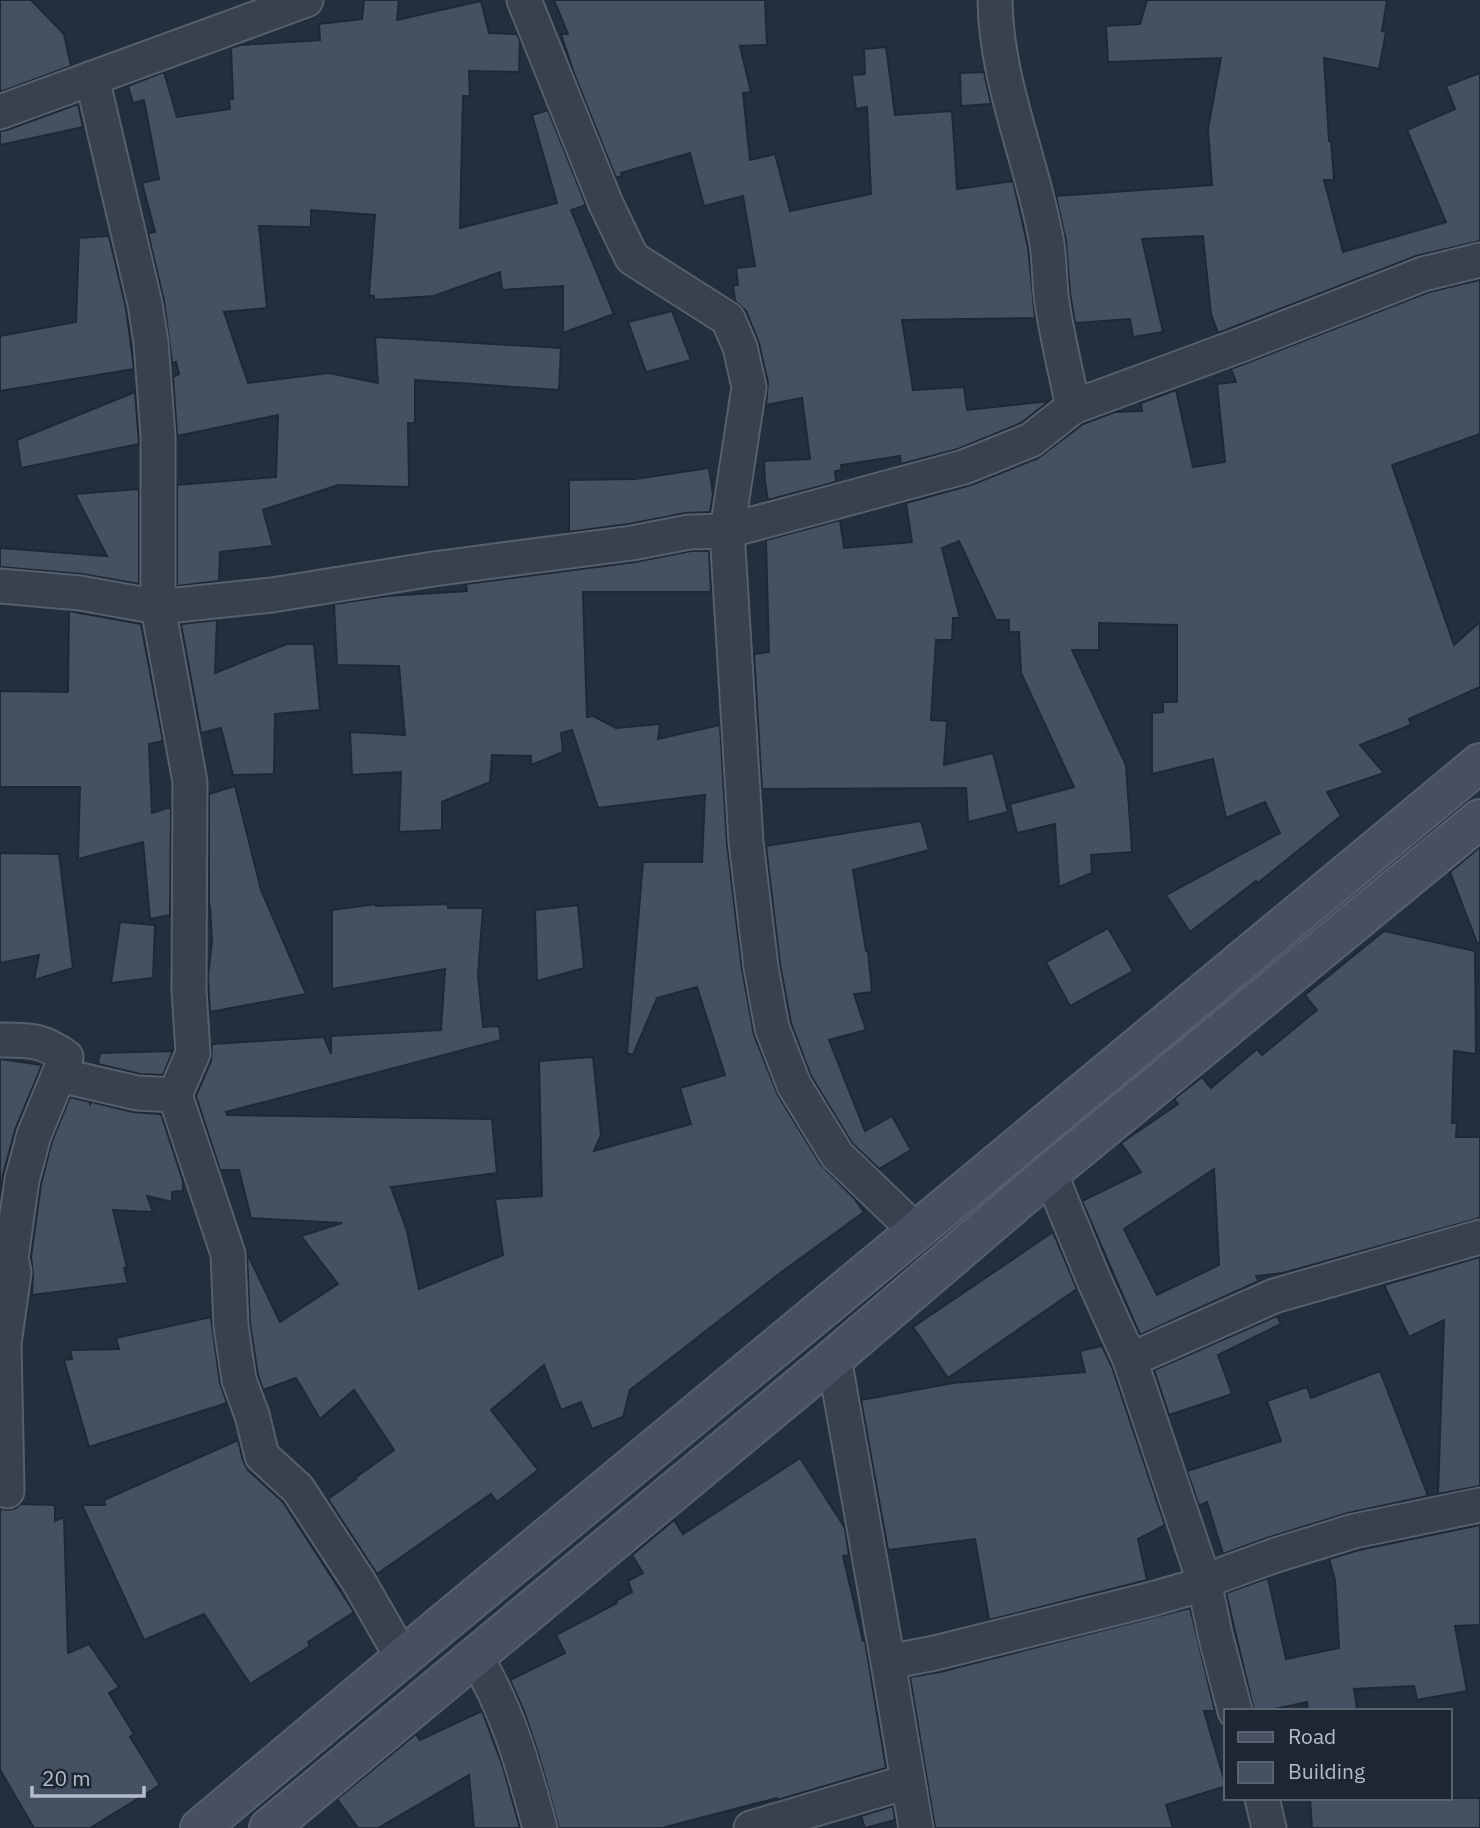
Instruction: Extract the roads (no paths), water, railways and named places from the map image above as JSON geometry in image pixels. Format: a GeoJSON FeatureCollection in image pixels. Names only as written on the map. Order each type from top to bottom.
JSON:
{"type":"FeatureCollection","features":[{"type":"Feature","properties":{"kind":"main road"},"geometry":{"type":"LineString","coordinates":[[200,1828],[915,1230],[1480,763]]}},
{"type":"Feature","properties":{"kind":"main road"},"geometry":{"type":"LineString","coordinates":[[269,1828],[834,1358],[1050,1173],[1480,819]]}},
{"type":"Feature","properties":{"kind":"street"},"geometry":{"type":"LineString","coordinates":[[0,112],[306,0]]}},
{"type":"Feature","properties":{"kind":"street"},"geometry":{"type":"LineString","coordinates":[[524,0],[606,204],[632,258],[729,319],[740,348],[749,387],[727,531],[746,842],[761,967],[772,1028],[794,1086],[836,1155],[915,1230]]}},
{"type":"Feature","properties":{"kind":"street"},"geometry":{"type":"LineString","coordinates":[[995,0],[1006,82],[1047,244],[1052,302],[1073,407]]}},
{"type":"Feature","properties":{"kind":"street"},"geometry":{"type":"LineString","coordinates":[[92,78],[145,304],[151,342],[158,436],[158,607],[190,782],[189,990],[193,1053],[175,1095],[228,1254],[231,1326],[239,1380],[249,1405],[262,1456],[298,1489],[359,1581],[402,1657]]}},
{"type":"Feature","properties":{"kind":"street"},"geometry":{"type":"LineString","coordinates":[[0,586],[80,593],[158,607],[272,594],[433,569],[632,543],[689,532],[727,531],[964,467],[1031,440],[1073,407],[1423,274],[1480,260]]}},
{"type":"Feature","properties":{"kind":"street"},"geometry":{"type":"LineString","coordinates":[[0,1040],[38,1041],[66,1057],[34,1135],[22,1180],[11,1258],[14,1272],[4,1344],[7,1491]]}},
{"type":"Feature","properties":{"kind":"street"},"geometry":{"type":"LineString","coordinates":[[59,1074],[137,1093],[175,1095]]}},
{"type":"Feature","properties":{"kind":"street"},"geometry":{"type":"LineString","coordinates":[[1050,1173],[1130,1360],[1205,1581],[1215,1634],[1234,1709]]}},
{"type":"Feature","properties":{"kind":"street"},"geometry":{"type":"LineString","coordinates":[[1130,1360],[1274,1296],[1480,1237]]}},
{"type":"Feature","properties":{"kind":"street"},"geometry":{"type":"LineString","coordinates":[[834,1358],[916,1828]]}},
{"type":"Feature","properties":{"kind":"street"},"geometry":{"type":"LineString","coordinates":[[888,1662],[935,1653],[1152,1599],[1190,1588],[1276,1555],[1354,1531],[1480,1505]]}},
{"type":"Feature","properties":{"kind":"street"},"geometry":{"type":"LineString","coordinates":[[475,1656],[503,1708],[540,1828]]}},
{"type":"Feature","properties":{"kind":"street"},"geometry":{"type":"LineString","coordinates":[[751,1828],[907,1782]]}},
{"type":"Feature","properties":{"kind":"street"},"geometry":{"type":"LineString","coordinates":[[1262,1800],[1269,1828]]}}]}
